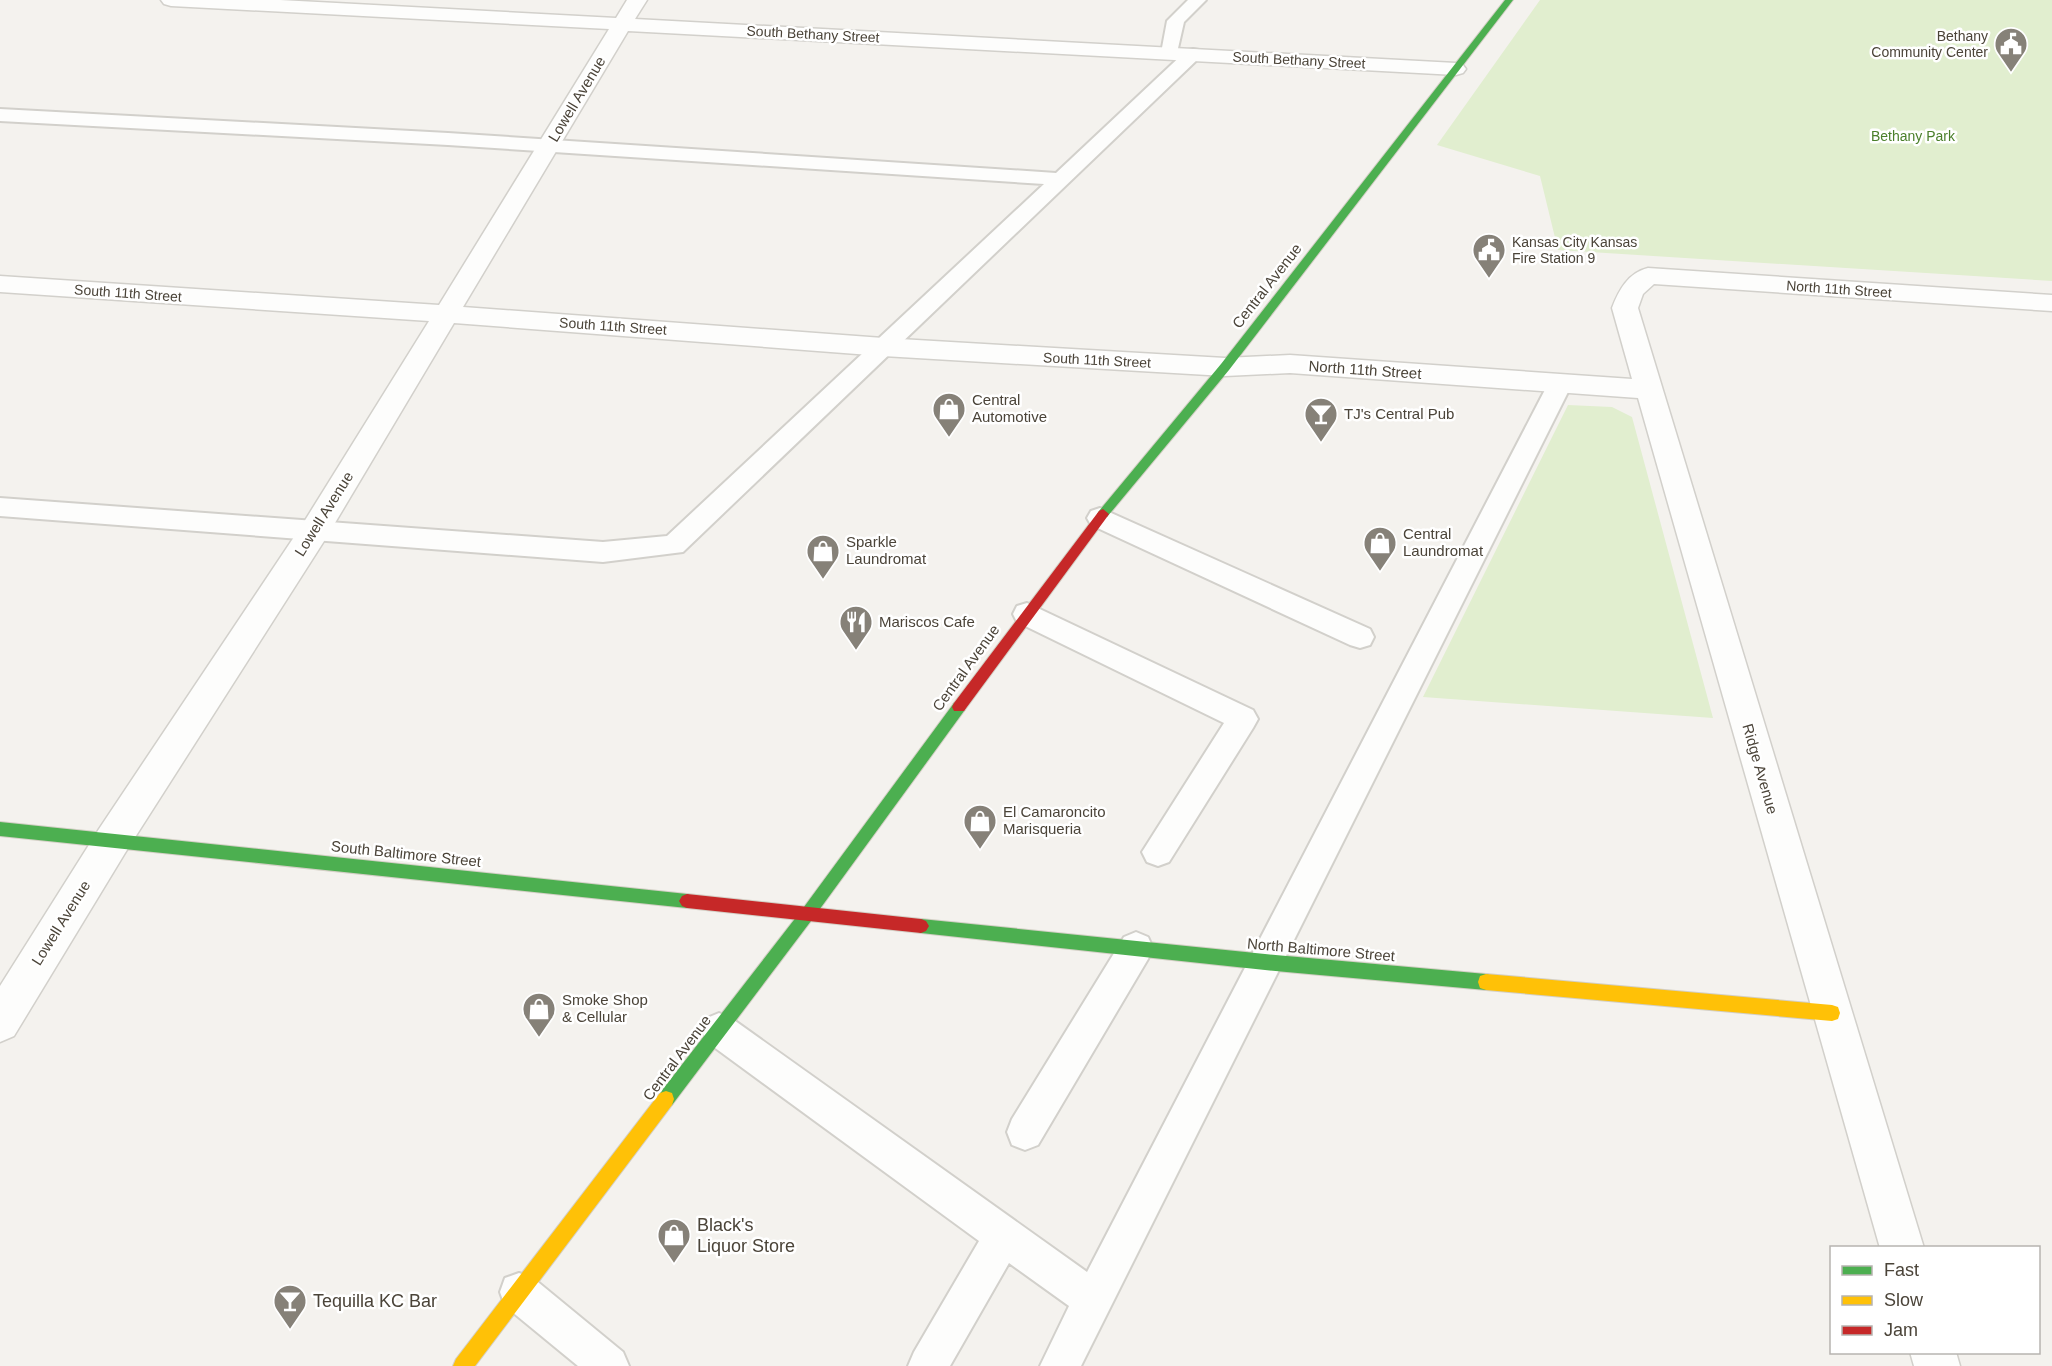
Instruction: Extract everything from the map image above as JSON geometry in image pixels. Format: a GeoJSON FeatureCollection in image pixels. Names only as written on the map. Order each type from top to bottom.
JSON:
{"type":"FeatureCollection","features":[{"type":"Feature","properties":{"kind":"main road","name":"Central Avenue"},"geometry":{"type":"LineString","coordinates":[[463,1366],[809,912],[1100,518],[1225,367],[1509,0]]}},
{"type":"Feature","properties":{"kind":"main road","name":"South Baltimore Street"},"geometry":{"type":"LineString","coordinates":[[0,829],[809,912]]}},
{"type":"Feature","properties":{"kind":"main road","name":"North Baltimore Street"},"geometry":{"type":"LineString","coordinates":[[809,912],[1265,962],[1832,1013]]}},
{"type":"Feature","properties":{"kind":"street","name":"South Bethany Street"},"geometry":{"type":"LineString","coordinates":[[171,0],[630,12],[1170,53],[1456,69]]}},
{"type":"Feature","properties":{"kind":"street","name":"Lowell Avenue"},"geometry":{"type":"LineString","coordinates":[[0,1022],[112,841],[315,530],[630,12]]}},
{"type":"Feature","properties":{"kind":"street","name":"North 11th Street"},"geometry":{"type":"LineString","coordinates":[[1632,290],[1648,276],[2052,303]]}},
{"type":"Feature","properties":{"kind":"street","name":"South 11th Street"},"geometry":{"type":"LineString","coordinates":[[0,284],[447,314],[883,347],[1225,367]]}},
{"type":"Feature","properties":{"kind":"street","name":"Ridge Avenue"},"geometry":{"type":"LineString","coordinates":[[1632,290],[1625,308],[1901,1246]]}},
{"type":"Feature","properties":{"kind":"street","name":"North 11th Street"},"geometry":{"type":"LineString","coordinates":[[1225,367],[1290,364],[1648,389]]}},
{"type":"Feature","properties":{"kind":"lane"},"geometry":{"type":"LineString","coordinates":[[1170,53],[1176,21],[1198,0]]}},
{"type":"Feature","properties":{"kind":"lane"},"geometry":{"type":"LineString","coordinates":[[0,507],[603,552],[674,545],[1193,54]]}},
{"type":"Feature","properties":{"kind":"lane"},"geometry":{"type":"LineString","coordinates":[[0,114],[1060,179]]}},
{"type":"Feature","properties":{"kind":"lane"},"geometry":{"type":"LineString","coordinates":[[1060,1366],[1560,384]]}},
{"type":"Feature","properties":{"kind":"lane"},"geometry":{"type":"LineString","coordinates":[[1100,518],[1360,637]]}},
{"type":"Feature","properties":{"kind":"lane"},"geometry":{"type":"LineString","coordinates":[[1027,614],[1243,719],[1158,852]]}},
{"type":"Feature","properties":{"kind":"lane"},"geometry":{"type":"LineString","coordinates":[[1025,1132],[1136,948]]}},
{"type":"Feature","properties":{"kind":"lane"},"geometry":{"type":"LineString","coordinates":[[719,1030],[1094,1300]]}},
{"type":"Feature","properties":{"kind":"lane"},"geometry":{"type":"LineString","coordinates":[[928,1366],[1003,1236]]}},
{"type":"Feature","properties":{"kind":"lane"},"geometry":{"type":"LineString","coordinates":[[519,1292],[609,1366]]}},
{"type":"Feature","properties":{"kind":"green space","name":"Bethany Park"},"geometry":{"type":"Polygon","coordinates":[[[1540,0],[2052,0],[2052,281],[1558,250],[1540,176],[1437,145],[1540,0]]]}},
{"type":"Feature","properties":{"kind":"green space"},"geometry":{"type":"Polygon","coordinates":[[[1568,405],[1612,407],[1632,417],[1713,718],[1423,697],[1568,405]]]}},
{"type":"Feature","properties":{"kind":"traffic: fast"},"geometry":{"type":"LineString","coordinates":[[1103,514],[1225,367],[1509,0]]}},
{"type":"Feature","properties":{"kind":"traffic: fast"},"geometry":{"type":"LineString","coordinates":[[666,1099],[809,912],[959,707]]}},
{"type":"Feature","properties":{"kind":"traffic: fast"},"geometry":{"type":"LineString","coordinates":[[0,829],[687,901]]}},
{"type":"Feature","properties":{"kind":"traffic: fast"},"geometry":{"type":"LineString","coordinates":[[921,926],[1265,962],[1486,982]]}},
{"type":"Feature","properties":{"kind":"traffic: slow"},"geometry":{"type":"LineString","coordinates":[[1486,982],[1832,1013]]}},
{"type":"Feature","properties":{"kind":"traffic: slow"},"geometry":{"type":"LineString","coordinates":[[463,1366],[666,1099]]}},
{"type":"Feature","properties":{"kind":"traffic: jam"},"geometry":{"type":"LineString","coordinates":[[959,707],[1103,514]]}},
{"type":"Feature","properties":{"kind":"traffic: jam"},"geometry":{"type":"LineString","coordinates":[[687,901],[921,926]]}},
{"type":"Feature","properties":{"kind":"place","name":"Bethany Community Center"},"geometry":{"type":"Point","coordinates":[2011,73]}},
{"type":"Feature","properties":{"kind":"place","name":"Kansas City Kansas Fire Station 9"},"geometry":{"type":"Point","coordinates":[1489,279]}},
{"type":"Feature","properties":{"kind":"place","name":"Central Automotive"},"geometry":{"type":"Point","coordinates":[949,438]}},
{"type":"Feature","properties":{"kind":"place","name":"TJ's Central Pub"},"geometry":{"type":"Point","coordinates":[1321,443]}},
{"type":"Feature","properties":{"kind":"place","name":"Central Laundromat"},"geometry":{"type":"Point","coordinates":[1380,572]}},
{"type":"Feature","properties":{"kind":"place","name":"Sparkle Laundromat"},"geometry":{"type":"Point","coordinates":[823,580]}},
{"type":"Feature","properties":{"kind":"place","name":"Mariscos Cafe"},"geometry":{"type":"Point","coordinates":[856,651]}},
{"type":"Feature","properties":{"kind":"place","name":"El Camaroncito Marisqueria"},"geometry":{"type":"Point","coordinates":[980,850]}},
{"type":"Feature","properties":{"kind":"place","name":"Smoke Shop & Cellular"},"geometry":{"type":"Point","coordinates":[539,1038]}},
{"type":"Feature","properties":{"kind":"place","name":"Black's Liquor Store"},"geometry":{"type":"Point","coordinates":[674,1264]}},
{"type":"Feature","properties":{"kind":"place","name":"Tequilla KC Bar"},"geometry":{"type":"Point","coordinates":[290,1330]}}]}
